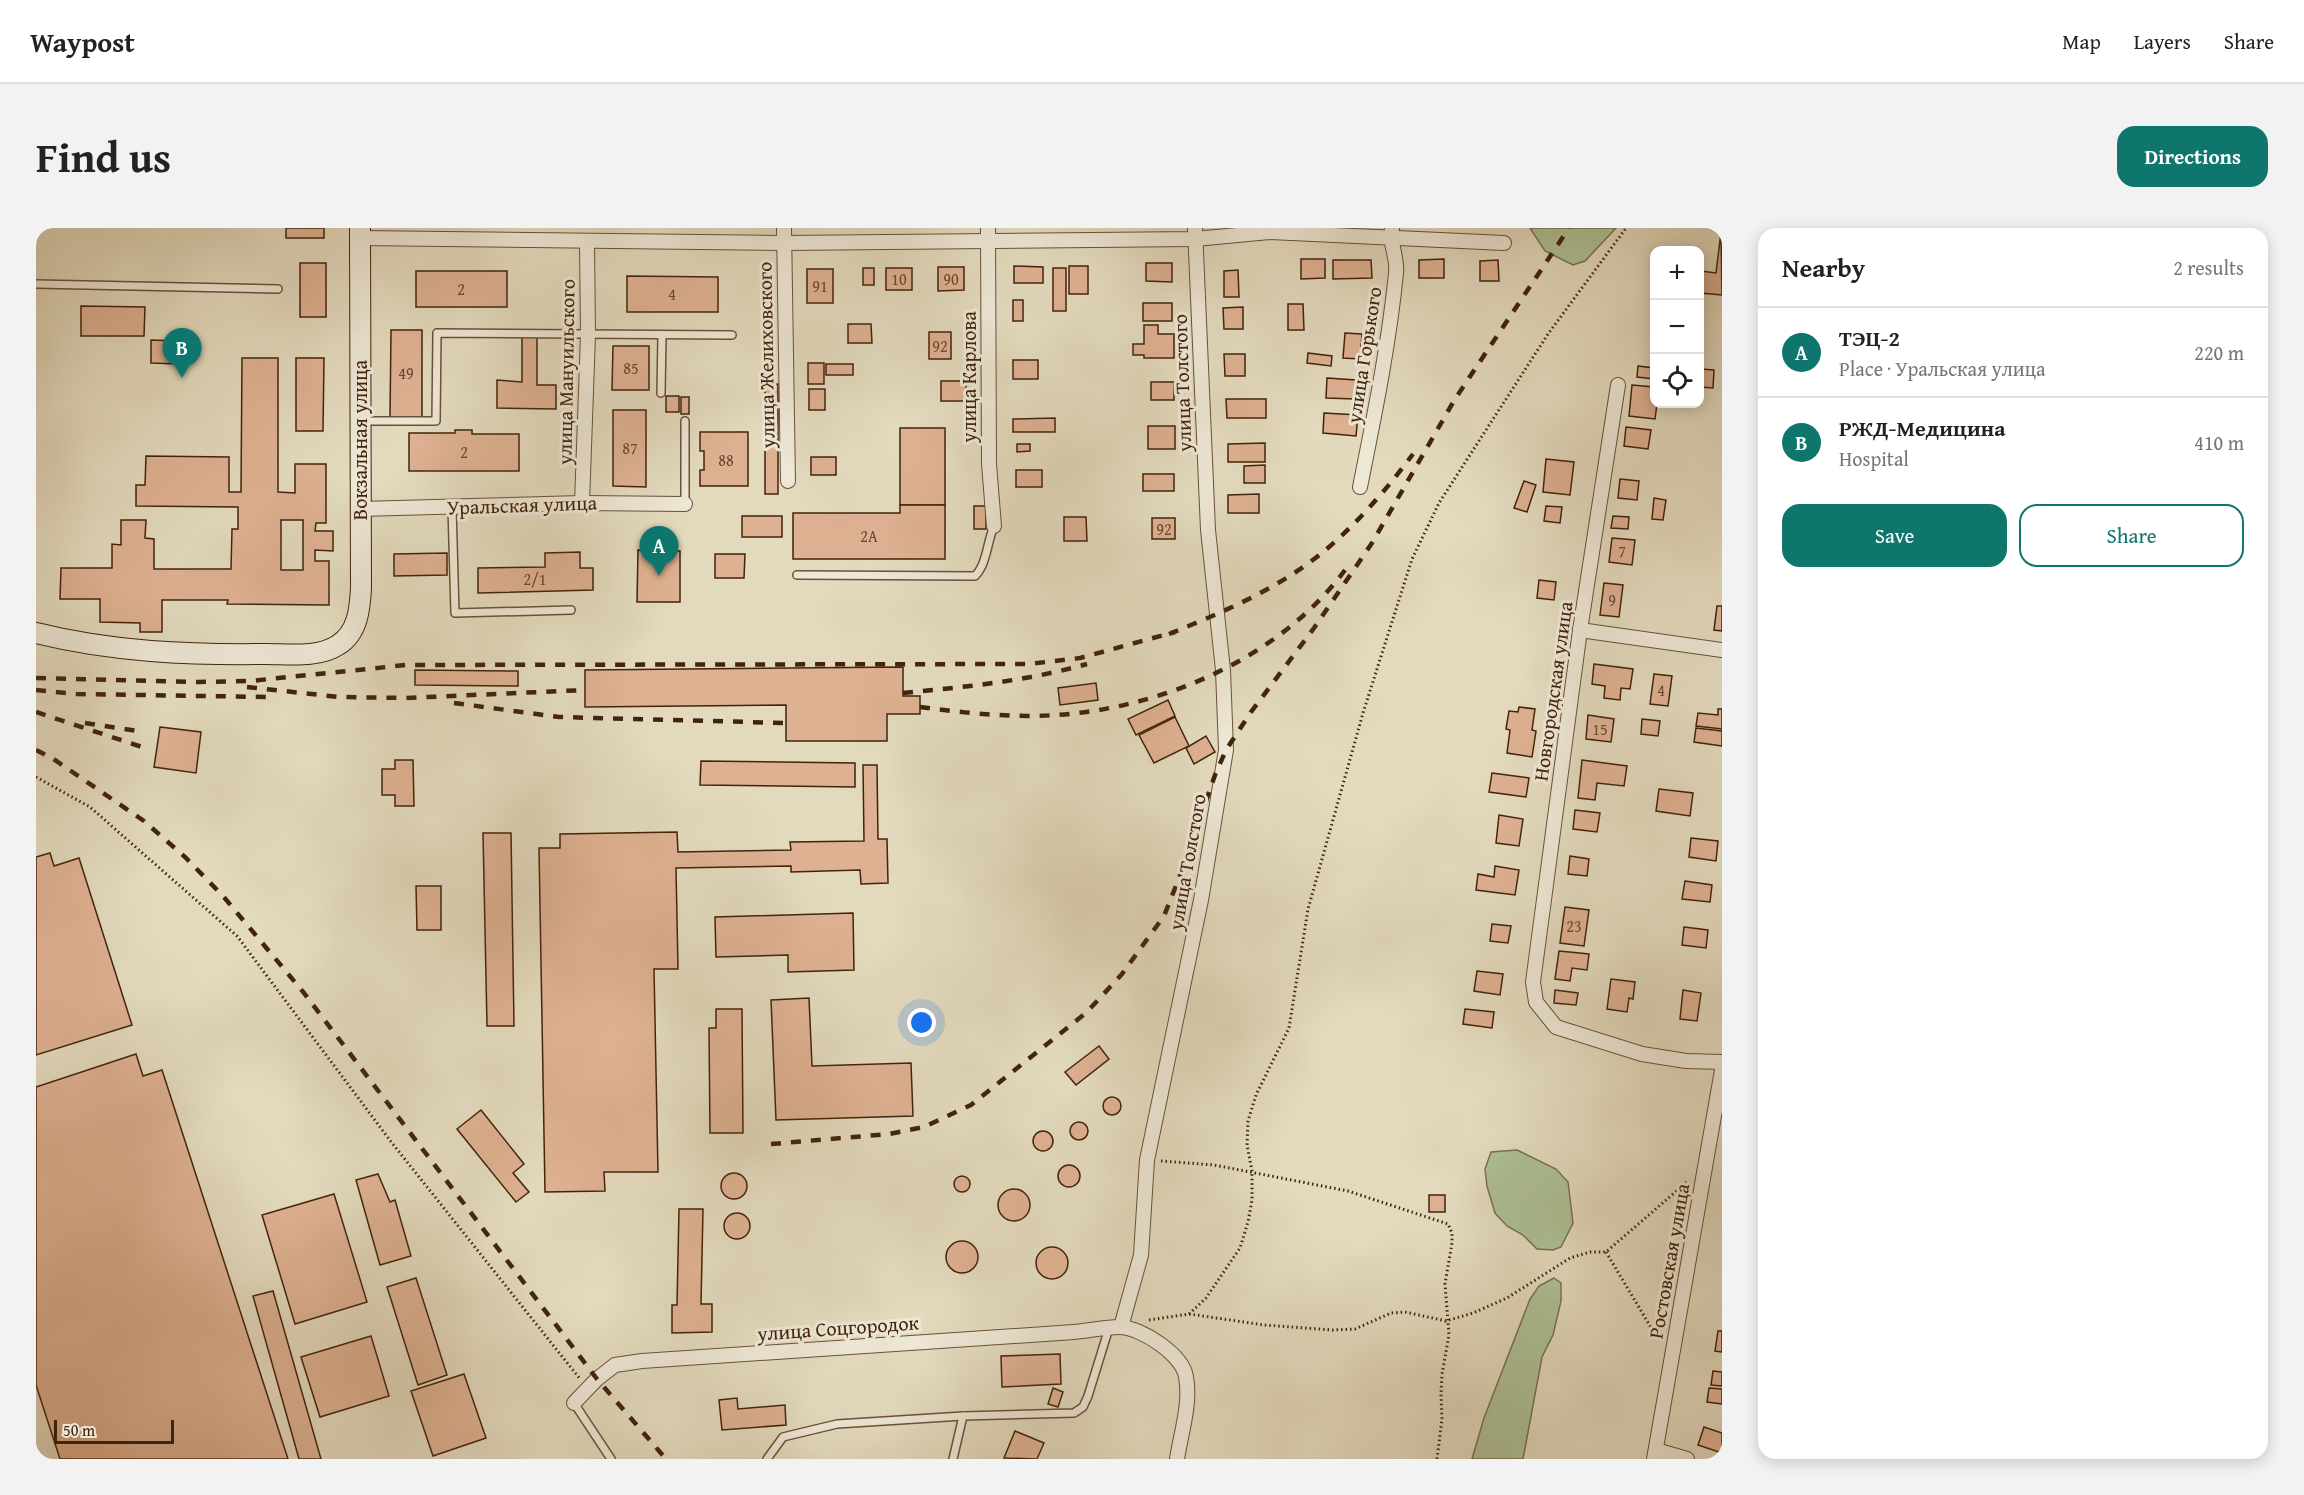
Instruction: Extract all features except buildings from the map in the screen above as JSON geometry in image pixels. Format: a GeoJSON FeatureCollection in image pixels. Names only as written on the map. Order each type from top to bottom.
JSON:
{"type":"FeatureCollection","features":[{"type":"Feature","properties":{"kind":"street","name":"улица Желиховского"},"geometry":{"type":"LineString","coordinates":[[784,228],[788,481]]}},
{"type":"Feature","properties":{"kind":"street"},"geometry":{"type":"LineString","coordinates":[[360,233],[501,234],[784,243],[988,234],[1391,233],[1504,243]]}},
{"type":"Feature","properties":{"kind":"street","name":"Вокзальная улица"},"geometry":{"type":"LineString","coordinates":[[36,633],[126,650],[213,655],[320,652],[338,645],[351,632],[359,614],[361,588],[360,233]]}},
{"type":"Feature","properties":{"kind":"street","name":"улица Горького"},"geometry":{"type":"LineString","coordinates":[[1360,487],[1378,398],[1397,270],[1391,233]]}},
{"type":"Feature","properties":{"kind":"street","name":"улица Карлова"},"geometry":{"type":"LineString","coordinates":[[988,234],[990,464],[994,526]]}},
{"type":"Feature","properties":{"kind":"street","name":"улица Толстого"},"geometry":{"type":"LineString","coordinates":[[1115,1328],[1142,1255],[1147,1160],[1202,900],[1226,750],[1222,670],[1208,530],[1195,234]]}},
{"type":"Feature","properties":{"kind":"street","name":"улица Мануильского"},"geometry":{"type":"LineString","coordinates":[[577,237],[588,335],[582,503]]}},
{"type":"Feature","properties":{"kind":"street","name":"Новгородская улица"},"geometry":{"type":"LineString","coordinates":[[1618,385],[1580,630],[1533,982],[1536,1002],[1556,1027],[1642,1054],[1686,1061],[1722,1062]]}},
{"type":"Feature","properties":{"kind":"street","name":"Уральская улица"},"geometry":{"type":"LineString","coordinates":[[360,509],[582,503],[685,504]]}},
{"type":"Feature","properties":{"kind":"street"},"geometry":{"type":"LineString","coordinates":[[1580,630],[1722,650]]}},
{"type":"Feature","properties":{"kind":"street","name":"Ростовская улица"},"geometry":{"type":"LineString","coordinates":[[1655,1455],[1722,1070]]}},
{"type":"Feature","properties":{"kind":"street"},"geometry":{"type":"LineString","coordinates":[[1115,1328],[1137,1331],[1160,1344],[1177,1359],[1186,1374],[1188,1392],[1178,1459]]}},
{"type":"Feature","properties":{"kind":"street","name":"улица Соцгородок"},"geometry":{"type":"LineString","coordinates":[[574,1403],[597,1378],[615,1365],[642,1361],[1115,1328]]}},
{"type":"Feature","properties":{"kind":"street"},"geometry":{"type":"LineString","coordinates":[[1655,1455],[1687,1459]]}},
{"type":"Feature","properties":{"kind":"lane"},"geometry":{"type":"LineString","coordinates":[[36,284],[278,289]]}},
{"type":"Feature","properties":{"kind":"lane"},"geometry":{"type":"LineString","coordinates":[[359,421],[436,421],[437,333],[732,335]]}},
{"type":"Feature","properties":{"kind":"lane"},"geometry":{"type":"LineString","coordinates":[[662,335],[662,393]]}},
{"type":"Feature","properties":{"kind":"lane"},"geometry":{"type":"LineString","coordinates":[[685,421],[685,504]]}},
{"type":"Feature","properties":{"kind":"lane"},"geometry":{"type":"LineString","coordinates":[[452,507],[455,613],[572,610]]}},
{"type":"Feature","properties":{"kind":"lane"},"geometry":{"type":"LineString","coordinates":[[797,575],[975,576],[983,568],[987,543],[994,526]]}},
{"type":"Feature","properties":{"kind":"lane"},"geometry":{"type":"LineString","coordinates":[[767,1459],[783,1437],[837,1424],[963,1416],[1074,1413],[1083,1407],[1115,1328]]}},
{"type":"Feature","properties":{"kind":"lane"},"geometry":{"type":"LineString","coordinates":[[574,1403],[611,1459]]}},
{"type":"Feature","properties":{"kind":"lane"},"geometry":{"type":"LineString","coordinates":[[953,1459],[963,1416]]}},
{"type":"Feature","properties":{"kind":"path"},"geometry":{"type":"LineString","coordinates":[[1189,1314],[1206,1298],[1240,1248],[1248,1222],[1252,1200],[1252,1172],[1247,1145],[1248,1121],[1256,1095],[1289,1028],[1308,909],[1366,702],[1412,560],[1439,503],[1535,354],[1608,249],[1626,228]]}},
{"type":"Feature","properties":{"kind":"path"},"geometry":{"type":"LineString","coordinates":[[36,777],[90,807],[237,936],[392,1143],[588,1388]]}},
{"type":"Feature","properties":{"kind":"path"},"geometry":{"type":"LineString","coordinates":[[1147,1160],[1214,1165],[1348,1191],[1448,1224],[1452,1233],[1452,1242],[1444,1284],[1449,1335],[1442,1374],[1442,1419],[1437,1459]]}},
{"type":"Feature","properties":{"kind":"path"},"geometry":{"type":"LineString","coordinates":[[1115,1328],[1168,1316],[1189,1314],[1264,1325],[1333,1330],[1355,1329],[1391,1313],[1405,1311],[1446,1321],[1473,1313],[1507,1298],[1570,1258],[1590,1252],[1606,1252],[1705,1166]]}},
{"type":"Feature","properties":{"kind":"path"},"geometry":{"type":"LineString","coordinates":[[1606,1252],[1671,1361]]}},
{"type":"Feature","properties":{"kind":"green space"},"geometry":{"type":"Polygon","coordinates":[[[1530,228],[1616,228],[1585,261],[1573,265],[1545,251],[1530,228]]]}},
{"type":"Feature","properties":{"kind":"green space"},"geometry":{"type":"Polygon","coordinates":[[[1517,1150],[1556,1169],[1568,1182],[1573,1223],[1561,1247],[1553,1250],[1537,1249],[1523,1235],[1507,1226],[1495,1213],[1487,1186],[1485,1169],[1491,1152],[1517,1150]]]}},
{"type":"Feature","properties":{"kind":"green space"},"geometry":{"type":"Polygon","coordinates":[[[1554,1278],[1561,1283],[1561,1301],[1553,1335],[1542,1357],[1523,1459],[1472,1459],[1484,1418],[1530,1299],[1539,1286],[1554,1278]]]}},
{"type":"Feature","properties":{"kind":"railway"},"geometry":{"type":"LineString","coordinates":[[771,1144],[889,1134],[924,1127],[971,1105],[1087,1012],[1122,974],[1164,916],[1226,750],[1372,543],[1455,399],[1569,228]]}},
{"type":"Feature","properties":{"kind":"railway"},"geometry":{"type":"LineString","coordinates":[[1169,634],[1249,599],[1306,565],[1359,518],[1413,454]]}},
{"type":"Feature","properties":{"kind":"railway"},"geometry":{"type":"LineString","coordinates":[[920,707],[1022,716],[1056,715],[1137,702],[1216,673],[1253,653],[1287,629],[1318,601],[1345,570]]}},
{"type":"Feature","properties":{"kind":"railway"},"geometry":{"type":"LineString","coordinates":[[36,678],[250,681],[406,665],[1029,664],[1080,658],[1175,632]]}},
{"type":"Feature","properties":{"kind":"railway"},"geometry":{"type":"LineString","coordinates":[[903,693],[1019,679],[1087,664]]}},
{"type":"Feature","properties":{"kind":"railway"},"geometry":{"type":"LineString","coordinates":[[247,687],[339,697],[406,698],[585,690]]}},
{"type":"Feature","properties":{"kind":"railway"},"geometry":{"type":"LineString","coordinates":[[36,690],[77,694],[267,697]]}},
{"type":"Feature","properties":{"kind":"railway"},"geometry":{"type":"LineString","coordinates":[[454,703],[559,717],[786,723]]}},
{"type":"Feature","properties":{"kind":"railway"},"geometry":{"type":"LineString","coordinates":[[36,712],[142,747]]}},
{"type":"Feature","properties":{"kind":"railway"},"geometry":{"type":"LineString","coordinates":[[85,723],[144,732]]}},
{"type":"Feature","properties":{"kind":"railway"},"geometry":{"type":"LineString","coordinates":[[36,750],[52,758],[144,821],[185,857],[223,896],[304,993],[597,1379],[666,1459]]}},
{"type":"Feature","properties":{"kind":"place","name":"РЖД-Медицина"},"geometry":{"type":"Point","coordinates":[182,378]}},
{"type":"Feature","properties":{"kind":"place","name":"ТЭЦ-2"},"geometry":{"type":"Point","coordinates":[659,576]}}]}
